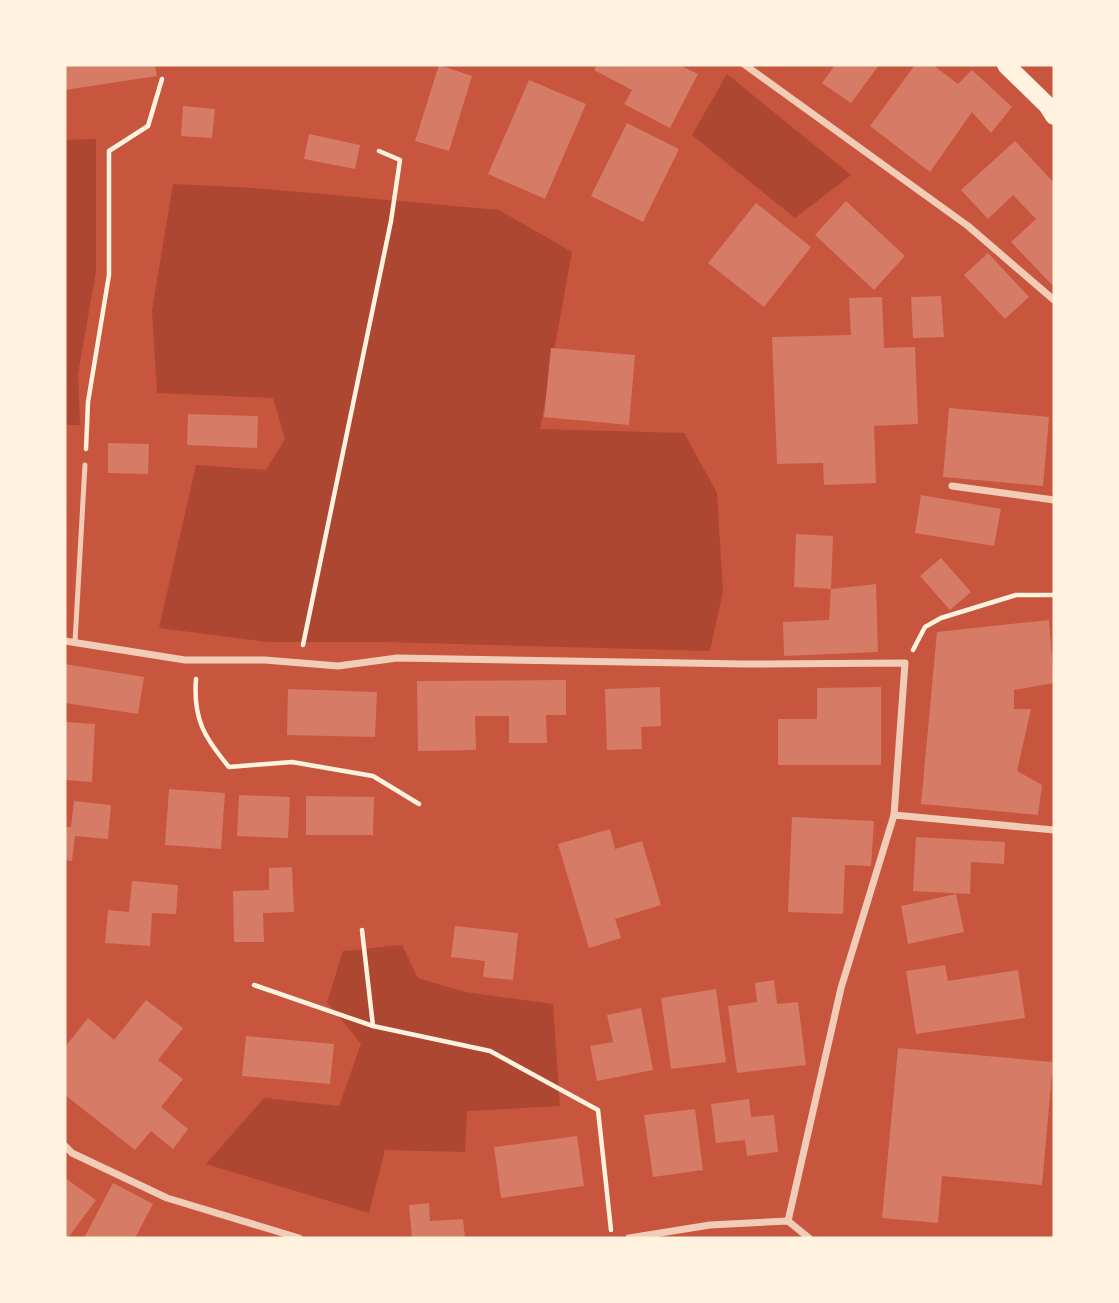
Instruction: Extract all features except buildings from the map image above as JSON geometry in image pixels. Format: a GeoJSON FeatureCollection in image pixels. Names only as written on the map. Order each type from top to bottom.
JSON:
{"type":"FeatureCollection","features":[{"type":"Feature","properties":{"kind":"main road"},"geometry":{"type":"LineString","coordinates":[[1006,65],[1047,105],[1054,116]]}},
{"type":"Feature","properties":{"kind":"street"},"geometry":{"type":"LineString","coordinates":[[745,65],[968,226],[1054,300]]}},
{"type":"Feature","properties":{"kind":"street"},"geometry":{"type":"LineString","coordinates":[[952,486],[1054,500]]}},
{"type":"Feature","properties":{"kind":"street"},"geometry":{"type":"LineString","coordinates":[[65,641],[197,660],[265,660],[338,666],[397,659],[744,664],[905,663],[894,815],[841,988],[788,1221]]}},
{"type":"Feature","properties":{"kind":"street"},"geometry":{"type":"LineString","coordinates":[[894,815],[1054,831]]}},
{"type":"Feature","properties":{"kind":"street"},"geometry":{"type":"LineString","coordinates":[[65,1146],[72,1153],[167,1198],[273,1234],[299,1238]]}},
{"type":"Feature","properties":{"kind":"street"},"geometry":{"type":"LineString","coordinates":[[629,1238],[710,1225],[788,1221],[809,1238]]}},
{"type":"Feature","properties":{"kind":"lane"},"geometry":{"type":"LineString","coordinates":[[75,642],[85,465]]}},
{"type":"Feature","properties":{"kind":"path"},"geometry":{"type":"LineString","coordinates":[[85,465],[88,402],[109,275],[109,151],[148,126],[162,79]]}},
{"type":"Feature","properties":{"kind":"path"},"geometry":{"type":"LineString","coordinates":[[300,663],[393,209],[400,160],[379,151]]}},
{"type":"Feature","properties":{"kind":"path"},"geometry":{"type":"LineString","coordinates":[[905,663],[925,627],[942,618],[1016,595],[1054,595]]}},
{"type":"Feature","properties":{"kind":"path"},"geometry":{"type":"LineString","coordinates":[[197,660],[194,703],[208,741],[229,767],[292,762],[373,776],[419,804]]}},
{"type":"Feature","properties":{"kind":"path"},"geometry":{"type":"LineString","coordinates":[[362,930],[373,1026]]}},
{"type":"Feature","properties":{"kind":"path"},"geometry":{"type":"LineString","coordinates":[[254,985],[373,1026],[490,1051],[598,1110],[612,1238]]}},
{"type":"Feature","properties":{"kind":"shaded area"},"geometry":{"type":"Polygon","coordinates":[[[727,74],[851,175],[795,218],[692,135],[727,74]]]}},
{"type":"Feature","properties":{"kind":"shaded area"},"geometry":{"type":"Polygon","coordinates":[[[96,139],[96,271],[78,374],[80,425],[65,425],[65,140],[96,139]]]}},
{"type":"Feature","properties":{"kind":"shaded area"},"geometry":{"type":"Polygon","coordinates":[[[173,184],[255,188],[499,210],[572,252],[540,429],[684,433],[717,493],[723,591],[710,651],[383,642],[268,642],[159,628],[196,465],[266,470],[285,439],[273,398],[157,393],[152,310],[173,184]]]}},
{"type":"Feature","properties":{"kind":"shaded area"},"geometry":{"type":"Polygon","coordinates":[[[402,945],[418,978],[465,992],[553,1004],[560,1106],[467,1111],[465,1152],[385,1150],[369,1213],[206,1164],[264,1098],[339,1106],[361,1044],[327,1002],[343,951],[402,945]]]}}]}
